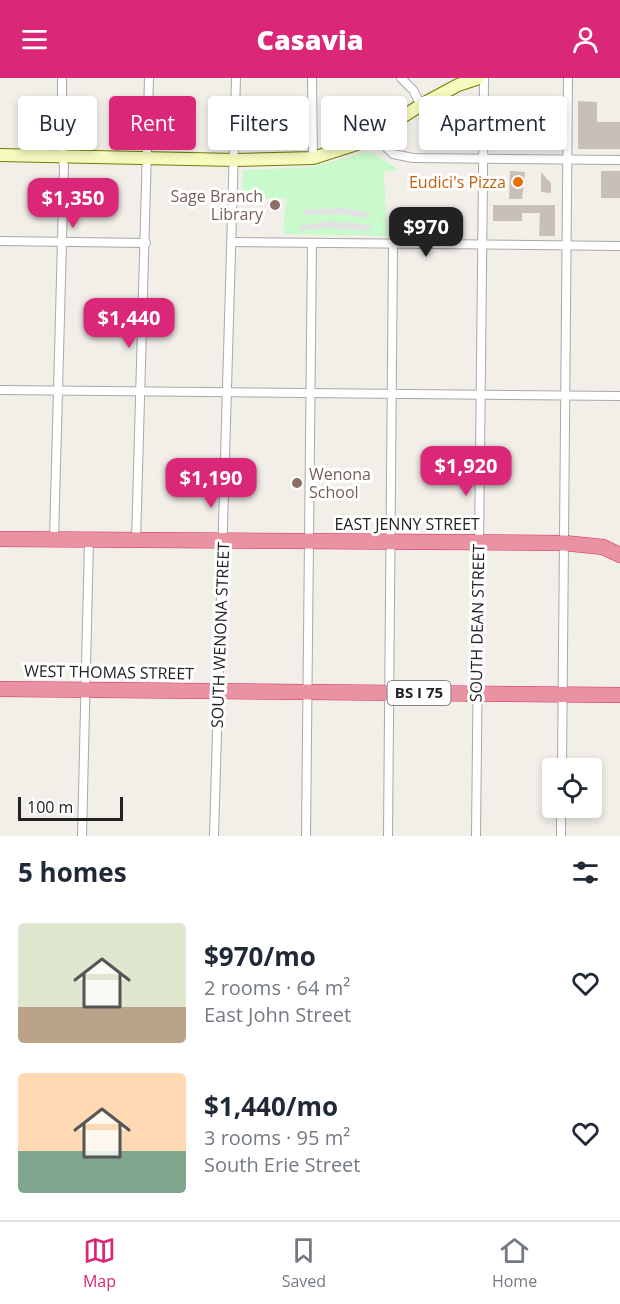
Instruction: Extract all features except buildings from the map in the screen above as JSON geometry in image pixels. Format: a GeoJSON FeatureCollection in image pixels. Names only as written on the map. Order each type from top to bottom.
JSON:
{"type":"FeatureCollection","features":[{"type":"Feature","properties":{"kind":"highway","name":"EAST JENNY STREET"},"geometry":{"type":"LineString","coordinates":[[0,539],[136,542],[564,543],[590,545],[620,555]]}},
{"type":"Feature","properties":{"kind":"highway","name":"WEST THOMAS STREET"},"geometry":{"type":"LineString","coordinates":[[0,689],[218,691]]}},
{"type":"Feature","properties":{"kind":"highway","name":"BS I 75"},"geometry":{"type":"LineString","coordinates":[[218,691],[620,696]]}},
{"type":"Feature","properties":{"kind":"main road"},"geometry":{"type":"LineString","coordinates":[[438,96],[458,85],[479,78]]}},
{"type":"Feature","properties":{"kind":"main road"},"geometry":{"type":"LineString","coordinates":[[0,155],[236,160],[313,158],[339,150]]}},
{"type":"Feature","properties":{"kind":"street"},"geometry":{"type":"LineString","coordinates":[[54,540],[64,166],[62,78]]}},
{"type":"Feature","properties":{"kind":"street"},"geometry":{"type":"LineString","coordinates":[[136,542],[149,78]]}},
{"type":"Feature","properties":{"kind":"street","name":"SOUTH WENONA STREET"},"geometry":{"type":"LineString","coordinates":[[214,836],[236,160],[236,78]]}},
{"type":"Feature","properties":{"kind":"street"},"geometry":{"type":"LineString","coordinates":[[312,78],[313,158]]}},
{"type":"Feature","properties":{"kind":"street"},"geometry":{"type":"LineString","coordinates":[[401,78],[413,90],[419,101]]}},
{"type":"Feature","properties":{"kind":"street","name":"SOUTH DEAN STREET"},"geometry":{"type":"LineString","coordinates":[[476,836],[484,78]]}},
{"type":"Feature","properties":{"kind":"street"},"geometry":{"type":"LineString","coordinates":[[561,758],[568,78]]}},
{"type":"Feature","properties":{"kind":"street"},"geometry":{"type":"LineString","coordinates":[[388,150],[402,157],[620,160]]}},
{"type":"Feature","properties":{"kind":"street"},"geometry":{"type":"LineString","coordinates":[[0,241],[146,243]]}},
{"type":"Feature","properties":{"kind":"street"},"geometry":{"type":"LineString","coordinates":[[232,242],[620,246]]}},
{"type":"Feature","properties":{"kind":"street"},"geometry":{"type":"LineString","coordinates":[[306,836],[312,244]]}},
{"type":"Feature","properties":{"kind":"street"},"geometry":{"type":"LineString","coordinates":[[388,836],[393,244]]}},
{"type":"Feature","properties":{"kind":"street"},"geometry":{"type":"LineString","coordinates":[[0,390],[620,396]]}},
{"type":"Feature","properties":{"kind":"street"},"geometry":{"type":"LineString","coordinates":[[82,836],[89,540]]}},
{"type":"Feature","properties":{"kind":"street","name":"EAST JENNY STREET"},"geometry":{"type":"LineString","coordinates":[[590,545],[620,545]]}},
{"type":"Feature","properties":{"kind":"street"},"geometry":{"type":"LineString","coordinates":[[561,818],[561,836]]}},
{"type":"Feature","properties":{"kind":"green space"},"geometry":{"type":"Polygon","coordinates":[[[362,153],[372,153],[398,169],[384,172],[387,236],[283,234],[286,198],[242,199],[243,170],[313,167],[362,153]]]}},
{"type":"Feature","properties":{"kind":"shaded area"},"geometry":{"type":"Polygon","coordinates":[[[341,208],[370,213],[370,219],[341,214],[304,215],[303,210],[341,208]]]}},
{"type":"Feature","properties":{"kind":"shaded area"},"geometry":{"type":"Polygon","coordinates":[[[329,221],[372,225],[367,231],[332,228],[301,230],[298,226],[329,221]]]}},
{"type":"Feature","properties":{"kind":"place","name":"Eudici's Pizza"},"geometry":{"type":"Point","coordinates":[518,182]}},
{"type":"Feature","properties":{"kind":"place","name":"Sage Branch Library"},"geometry":{"type":"Point","coordinates":[275,205]}},
{"type":"Feature","properties":{"kind":"place","name":"Wenona School"},"geometry":{"type":"Point","coordinates":[297,483]}}]}
